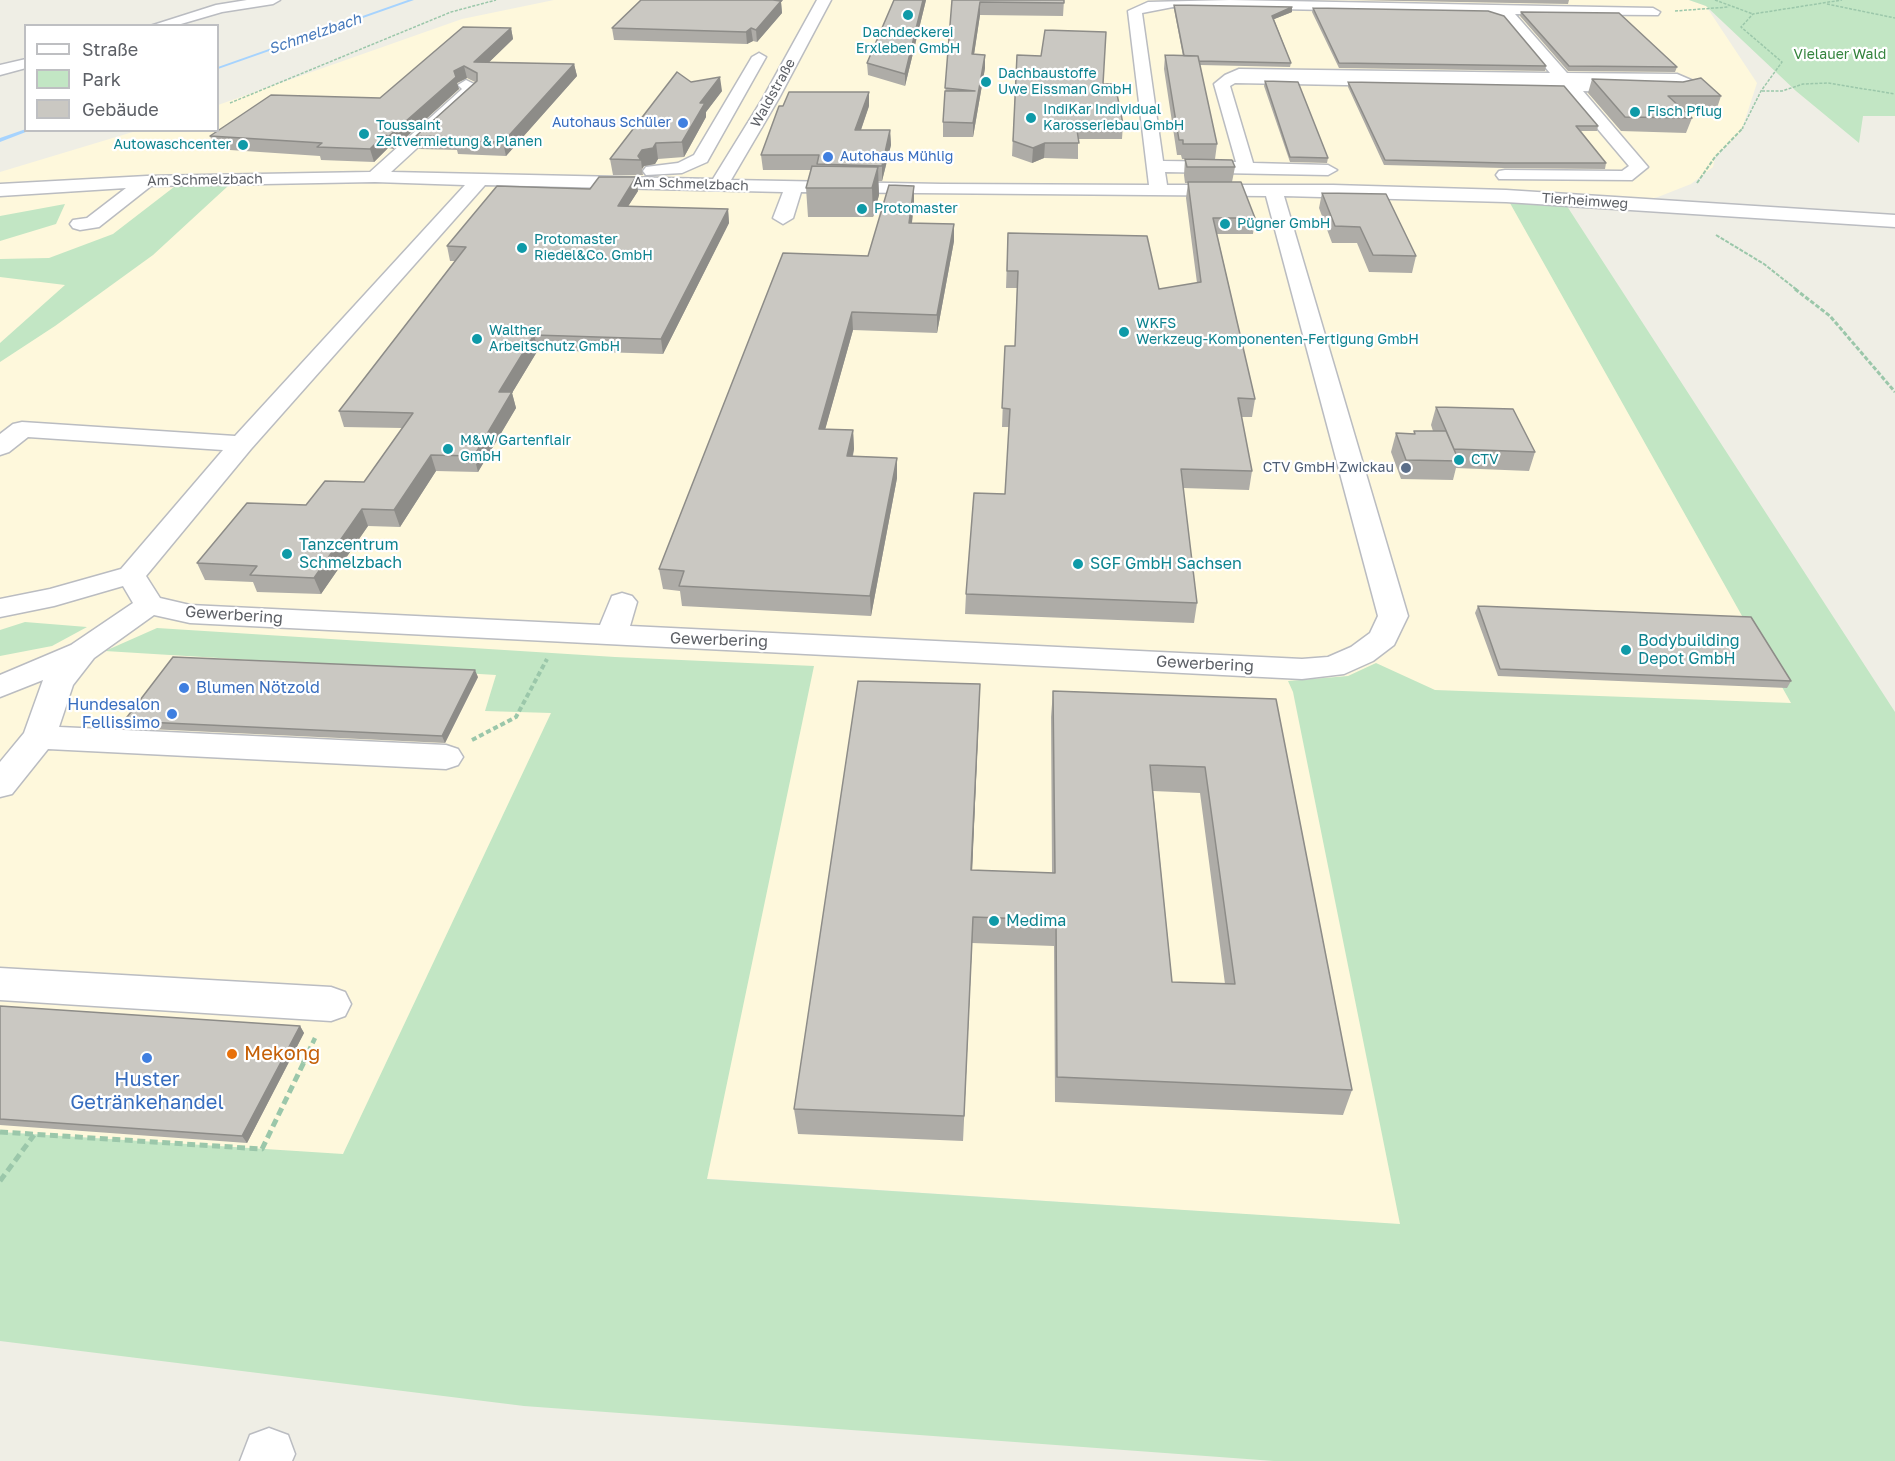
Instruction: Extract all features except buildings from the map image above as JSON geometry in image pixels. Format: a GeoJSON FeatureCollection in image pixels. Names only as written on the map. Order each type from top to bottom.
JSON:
{"type":"FeatureCollection","features":[{"type":"Feature","properties":{"kind":"street"},"geometry":{"type":"LineString","coordinates":[[164,24],[221,8],[273,0]]}},
{"type":"Feature","properties":{"kind":"street","name":"Waldstraße"},"geometry":{"type":"LineString","coordinates":[[719,185],[771,98],[824,0]]}},
{"type":"Feature","properties":{"kind":"street"},"geometry":{"type":"LineString","coordinates":[[1159,191],[1135,11],[1148,6],[1173,3],[1358,3],[1488,9],[1653,12]]}},
{"type":"Feature","properties":{"kind":"street"},"geometry":{"type":"LineString","coordinates":[[1488,9],[1509,15],[1639,167],[1626,176],[1493,174]]}},
{"type":"Feature","properties":{"kind":"street"},"geometry":{"type":"LineString","coordinates":[[550,179],[555,171],[566,168],[659,171],[682,168],[700,158],[759,57]]}},
{"type":"Feature","properties":{"kind":"street"},"geometry":{"type":"LineString","coordinates":[[0,70],[24,64]]}},
{"type":"Feature","properties":{"kind":"street"},"geometry":{"type":"LineString","coordinates":[[1246,168],[1222,84],[1239,74],[1564,81],[1677,79],[1692,86],[1667,89],[1586,87],[1564,81]]}},
{"type":"Feature","properties":{"kind":"street"},"geometry":{"type":"LineString","coordinates":[[375,177],[472,89],[466,85]]}},
{"type":"Feature","properties":{"kind":"street"},"geometry":{"type":"LineString","coordinates":[[1157,166],[1340,171]]}},
{"type":"Feature","properties":{"kind":"street"},"geometry":{"type":"LineString","coordinates":[[1013,172],[1013,191]]}},
{"type":"Feature","properties":{"kind":"street","name":"Am Schmelzbach"},"geometry":{"type":"LineString","coordinates":[[0,190],[147,181],[254,187],[375,177],[550,179],[941,194],[1013,191],[1274,192]]}},
{"type":"Feature","properties":{"kind":"street"},"geometry":{"type":"LineString","coordinates":[[0,608],[54,597],[131,575],[242,444],[482,178]]}},
{"type":"Feature","properties":{"kind":"street"},"geometry":{"type":"LineString","coordinates":[[80,224],[92,223],[147,181]]}},
{"type":"Feature","properties":{"kind":"street"},"geometry":{"type":"LineString","coordinates":[[783,218],[794,188]]}},
{"type":"Feature","properties":{"kind":"street","name":"Tierheimweg"},"geometry":{"type":"LineString","coordinates":[[1274,192],[1506,196],[1895,220]]}},
{"type":"Feature","properties":{"kind":"street","name":"Gewerbering"},"geometry":{"type":"LineString","coordinates":[[149,605],[190,614],[1302,669],[1333,667],[1362,654],[1383,638],[1393,616],[1274,192]]}},
{"type":"Feature","properties":{"kind":"street"},"geometry":{"type":"LineString","coordinates":[[0,447],[22,429],[242,444]]}},
{"type":"Feature","properties":{"kind":"street"},"geometry":{"type":"LineString","coordinates":[[0,687],[83,651],[149,605],[131,575]]}},
{"type":"Feature","properties":{"kind":"street"},"geometry":{"type":"LineString","coordinates":[[612,635],[622,602]]}},
{"type":"Feature","properties":{"kind":"street"},"geometry":{"type":"LineString","coordinates":[[0,785],[39,737],[58,682],[83,651]]}},
{"type":"Feature","properties":{"kind":"street"},"geometry":{"type":"LineString","coordinates":[[39,737],[446,757]]}},
{"type":"Feature","properties":{"kind":"street"},"geometry":{"type":"LineString","coordinates":[[0,984],[331,1004]]}},
{"type":"Feature","properties":{"kind":"path"},"geometry":{"type":"LineString","coordinates":[[230,103],[451,12],[496,0]]}},
{"type":"Feature","properties":{"kind":"path"},"geometry":{"type":"LineString","coordinates":[[1715,0],[1753,14],[1842,0]]}},
{"type":"Feature","properties":{"kind":"path"},"geometry":{"type":"LineString","coordinates":[[1823,3],[1895,18]]}},
{"type":"Feature","properties":{"kind":"path"},"geometry":{"type":"LineString","coordinates":[[1653,12],[1729,7]]}},
{"type":"Feature","properties":{"kind":"path"},"geometry":{"type":"LineString","coordinates":[[1648,206],[1658,197],[1694,187],[1715,158],[1741,132],[1761,91],[1782,62],[1741,27],[1753,14]]}},
{"type":"Feature","properties":{"kind":"path"},"geometry":{"type":"LineString","coordinates":[[1761,91],[1782,91],[1803,84],[1828,83],[1895,93]]}},
{"type":"Feature","properties":{"kind":"path"},"geometry":{"type":"LineString","coordinates":[[1708,232],[1764,264],[1830,316],[1895,392]]}},
{"type":"Feature","properties":{"kind":"path"},"geometry":{"type":"LineString","coordinates":[[446,757],[516,717],[560,633]]}},
{"type":"Feature","properties":{"kind":"path"},"geometry":{"type":"LineString","coordinates":[[0,1132],[262,1149],[331,1004]]}},
{"type":"Feature","properties":{"kind":"path"},"geometry":{"type":"LineString","coordinates":[[0,1181],[35,1134]]}},
{"type":"Feature","properties":{"kind":"shaded area"},"geometry":{"type":"Polygon","coordinates":[[[554,0],[1689,0],[1706,6],[1757,83],[1741,132],[1715,157],[1713,167],[1691,184],[1658,197],[1641,201],[1563,200],[1895,889],[1895,1257],[0,1132],[0,172],[133,132],[219,132],[219,105],[462,19],[554,0]]]}},
{"type":"Feature","properties":{"kind":"green space","name":"Vielauer Wald"},"geometry":{"type":"Polygon","coordinates":[[[1689,0],[1895,0],[1895,116],[1863,116],[1859,143],[1796,91],[1706,6],[1689,0]]]}},
{"type":"Feature","properties":{"kind":"green space"},"geometry":{"type":"Polygon","coordinates":[[[228,186],[153,255],[55,326],[0,362],[0,343],[65,285],[0,277],[0,259],[49,258],[113,234],[174,187],[228,186]]]}},
{"type":"Feature","properties":{"kind":"green space"},"geometry":{"type":"Polygon","coordinates":[[[1506,196],[1563,200],[1895,712],[1895,1461],[1274,1461],[524,1406],[0,1341],[0,1132],[343,1154],[551,713],[485,711],[496,675],[105,651],[157,628],[615,657],[814,666],[707,1179],[1400,1224],[1293,692],[1288,681],[1348,676],[1376,663],[1435,690],[1791,703],[1506,196]]]}},
{"type":"Feature","properties":{"kind":"green space"},"geometry":{"type":"Polygon","coordinates":[[[65,204],[56,224],[0,241],[0,216],[65,204]]]}},
{"type":"Feature","properties":{"kind":"green space"},"geometry":{"type":"Polygon","coordinates":[[[25,622],[87,627],[52,646],[0,656],[0,630],[25,622]]]}},
{"type":"Feature","properties":{"kind":"waterway","name":"Schmelzbach"},"geometry":{"type":"LineString","coordinates":[[219,68],[412,0]]}},
{"type":"Feature","properties":{"kind":"waterway","name":"Schmelzbach"},"geometry":{"type":"LineString","coordinates":[[0,140],[24,132]]}},
{"type":"Feature","properties":{"kind":"place","name":"Dachdeckerei Erxleben GmbH"},"geometry":{"type":"Point","coordinates":[908,15]}},
{"type":"Feature","properties":{"kind":"place","name":"Dachbaustoffe Uwe Eissman GmbH"},"geometry":{"type":"Point","coordinates":[986,82]}},
{"type":"Feature","properties":{"kind":"place","name":"Fisch Pflug"},"geometry":{"type":"Point","coordinates":[1635,112]}},
{"type":"Feature","properties":{"kind":"place","name":"IndiKar Individual Karosseriebau GmbH"},"geometry":{"type":"Point","coordinates":[1031,118]}},
{"type":"Feature","properties":{"kind":"place","name":"Autohaus Schüler"},"geometry":{"type":"Point","coordinates":[683,123]}},
{"type":"Feature","properties":{"kind":"place","name":"Toussaint Zeltvermietung & Planen"},"geometry":{"type":"Point","coordinates":[364,134]}},
{"type":"Feature","properties":{"kind":"place","name":"Autowaschcenter"},"geometry":{"type":"Point","coordinates":[243,145]}},
{"type":"Feature","properties":{"kind":"place","name":"Autohaus Mühlig"},"geometry":{"type":"Point","coordinates":[828,157]}},
{"type":"Feature","properties":{"kind":"place","name":"Protomaster"},"geometry":{"type":"Point","coordinates":[862,209]}},
{"type":"Feature","properties":{"kind":"place","name":"Pügner GmbH"},"geometry":{"type":"Point","coordinates":[1225,224]}},
{"type":"Feature","properties":{"kind":"place","name":"Protomaster Riedel&Co. GmbH"},"geometry":{"type":"Point","coordinates":[522,248]}},
{"type":"Feature","properties":{"kind":"place","name":"WKFS Werkzeug-Komponenten-Fertigung GmbH"},"geometry":{"type":"Point","coordinates":[1124,332]}},
{"type":"Feature","properties":{"kind":"place","name":"Walther Arbeitschutz GmbH"},"geometry":{"type":"Point","coordinates":[477,339]}},
{"type":"Feature","properties":{"kind":"place","name":"M&W Gartenflair GmbH"},"geometry":{"type":"Point","coordinates":[448,449]}},
{"type":"Feature","properties":{"kind":"place","name":"CTV"},"geometry":{"type":"Point","coordinates":[1459,460]}},
{"type":"Feature","properties":{"kind":"place","name":"CTV GmbH Zwickau"},"geometry":{"type":"Point","coordinates":[1406,468]}},
{"type":"Feature","properties":{"kind":"place","name":"Tanzcentrum Schmelzbach"},"geometry":{"type":"Point","coordinates":[287,554]}},
{"type":"Feature","properties":{"kind":"place","name":"SGF GmbH Sachsen"},"geometry":{"type":"Point","coordinates":[1078,564]}},
{"type":"Feature","properties":{"kind":"place","name":"Bodybuilding Depot GmbH"},"geometry":{"type":"Point","coordinates":[1626,650]}},
{"type":"Feature","properties":{"kind":"place","name":"Blumen Nötzold"},"geometry":{"type":"Point","coordinates":[184,688]}},
{"type":"Feature","properties":{"kind":"place","name":"Hundesalon Fellissimo"},"geometry":{"type":"Point","coordinates":[172,714]}},
{"type":"Feature","properties":{"kind":"place","name":"Medima"},"geometry":{"type":"Point","coordinates":[994,921]}},
{"type":"Feature","properties":{"kind":"place","name":"Mekong"},"geometry":{"type":"Point","coordinates":[232,1054]}},
{"type":"Feature","properties":{"kind":"place","name":"Huster Getränkehandel"},"geometry":{"type":"Point","coordinates":[147,1058]}}]}
